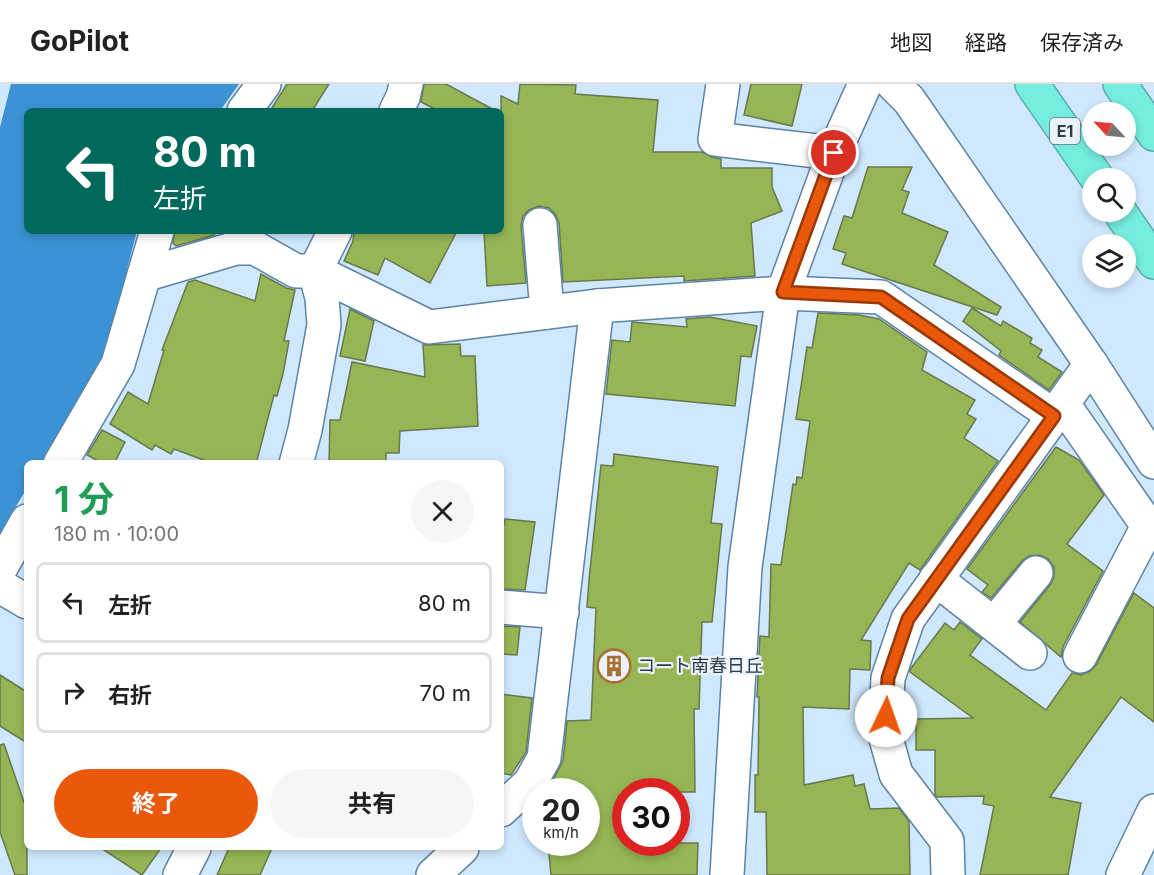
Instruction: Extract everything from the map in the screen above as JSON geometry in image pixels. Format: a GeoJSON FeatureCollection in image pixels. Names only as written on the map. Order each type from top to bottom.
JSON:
{"type":"FeatureCollection","features":[{"type":"Feature","properties":{"kind":"highway","name":"E1"},"geometry":{"type":"LineString","coordinates":[[1032,84],[1090,168]]}},
{"type":"Feature","properties":{"kind":"highway"},"geometry":{"type":"LineString","coordinates":[[1120,84],[1154,134]]}},
{"type":"Feature","properties":{"kind":"highway"},"geometry":{"type":"LineString","coordinates":[[1127,222],[1154,262]]}},
{"type":"Feature","properties":{"kind":"street"},"geometry":{"type":"LineString","coordinates":[[246,108],[264,84]]}},
{"type":"Feature","properties":{"kind":"street"},"geometry":{"type":"LineString","coordinates":[[398,108],[406,84]]}},
{"type":"Feature","properties":{"kind":"street"},"geometry":{"type":"LineString","coordinates":[[723,84],[715,139],[834,153]]}},
{"type":"Feature","properties":{"kind":"street"},"geometry":{"type":"LineString","coordinates":[[727,875],[745,567],[783,292],[834,153],[865,84]]}},
{"type":"Feature","properties":{"kind":"street"},"geometry":{"type":"LineString","coordinates":[[892,84],[909,100],[1091,364],[1154,462]]}},
{"type":"Feature","properties":{"kind":"street"},"geometry":{"type":"LineString","coordinates":[[540,225],[547,312]]}},
{"type":"Feature","properties":{"kind":"street"},"geometry":{"type":"LineString","coordinates":[[62,460],[118,364],[156,234]]}},
{"type":"Feature","properties":{"kind":"street"},"geometry":{"type":"LineString","coordinates":[[297,460],[305,430],[324,326],[322,298],[315,271],[334,234]]}},
{"type":"Feature","properties":{"kind":"street"},"geometry":{"type":"LineString","coordinates":[[144,275],[236,248],[255,248],[296,271],[315,271],[429,327],[597,306],[783,292],[881,297],[1059,410],[1148,526],[1080,656]]}},
{"type":"Feature","properties":{"kind":"street"},"geometry":{"type":"LineString","coordinates":[[504,807],[530,783],[544,758],[597,306]]}},
{"type":"Feature","properties":{"kind":"street"},"geometry":{"type":"LineString","coordinates":[[948,875],[947,841],[896,774],[885,735],[888,678],[908,619],[1091,364]]}},
{"type":"Feature","properties":{"kind":"street"},"geometry":{"type":"LineString","coordinates":[[0,569],[24,526]]}},
{"type":"Feature","properties":{"kind":"street"},"geometry":{"type":"LineString","coordinates":[[994,624],[1036,573]]}},
{"type":"Feature","properties":{"kind":"street"},"geometry":{"type":"LineString","coordinates":[[936,579],[1030,653]]}},
{"type":"Feature","properties":{"kind":"street"},"geometry":{"type":"LineString","coordinates":[[0,586],[24,600]]}},
{"type":"Feature","properties":{"kind":"street"},"geometry":{"type":"LineString","coordinates":[[504,607],[562,612]]}},
{"type":"Feature","properties":{"kind":"street"},"geometry":{"type":"LineString","coordinates":[[1124,875],[1154,810]]}},
{"type":"Feature","properties":{"kind":"street"},"geometry":{"type":"LineString","coordinates":[[180,875],[193,850]]}},
{"type":"Feature","properties":{"kind":"street"},"geometry":{"type":"LineString","coordinates":[[433,875],[460,850]]}},
{"type":"Feature","properties":{"kind":"water"},"geometry":{"type":"Polygon","coordinates":[[[11,84],[239,84],[222,108],[24,108],[24,234],[136,234],[103,361],[44,460],[24,460],[24,493],[0,533],[0,127],[11,84]]]}},
{"type":"Feature","properties":{"kind":"building"},"geometry":{"type":"Polygon","coordinates":[[[287,84],[329,84],[314,108],[272,108],[287,84]]]}},
{"type":"Feature","properties":{"kind":"building"},"geometry":{"type":"Polygon","coordinates":[[[424,84],[446,84],[490,108],[433,108],[421,102],[424,84]]]}},
{"type":"Feature","properties":{"kind":"building"},"geometry":{"type":"Polygon","coordinates":[[[520,84],[576,85],[575,94],[658,100],[653,152],[702,152],[721,159],[721,168],[772,168],[772,187],[782,211],[751,223],[755,276],[684,281],[684,276],[563,282],[559,223],[549,208],[539,206],[529,210],[523,216],[521,226],[526,283],[487,286],[484,234],[504,234],[504,108],[501,108],[501,96],[518,104],[520,84]]]}},
{"type":"Feature","properties":{"kind":"building"},"geometry":{"type":"Polygon","coordinates":[[[751,84],[802,84],[792,126],[744,115],[751,84]]]}},
{"type":"Feature","properties":{"kind":"building"},"geometry":{"type":"Polygon","coordinates":[[[868,167],[912,167],[902,190],[909,192],[902,213],[948,232],[934,265],[1001,307],[997,315],[842,264],[846,253],[833,249],[844,216],[852,218],[868,167]]]}},
{"type":"Feature","properties":{"kind":"building"},"geometry":{"type":"Polygon","coordinates":[[[174,234],[215,234],[176,246],[173,243],[174,234]]]}},
{"type":"Feature","properties":{"kind":"building"},"geometry":{"type":"Polygon","coordinates":[[[354,234],[455,234],[430,283],[385,258],[378,275],[344,261],[354,234]]]}},
{"type":"Feature","properties":{"kind":"building"},"geometry":{"type":"Polygon","coordinates":[[[261,274],[286,288],[295,290],[284,341],[289,341],[283,374],[277,396],[274,395],[257,460],[203,460],[174,449],[171,454],[155,445],[152,450],[110,424],[128,392],[148,404],[164,350],[162,350],[188,282],[195,280],[255,301],[261,274]]]}},
{"type":"Feature","properties":{"kind":"building"},"geometry":{"type":"Polygon","coordinates":[[[972,308],[1001,326],[1003,321],[1032,338],[1030,343],[1042,350],[1038,357],[1062,372],[1049,390],[999,355],[1001,351],[963,321],[972,308]]]}},
{"type":"Feature","properties":{"kind":"building"},"geometry":{"type":"Polygon","coordinates":[[[350,309],[374,321],[365,361],[340,356],[350,309]]]}},
{"type":"Feature","properties":{"kind":"building"},"geometry":{"type":"Polygon","coordinates":[[[818,313],[859,315],[879,319],[927,352],[922,370],[975,400],[967,414],[976,419],[964,438],[998,461],[920,570],[909,563],[861,640],[871,641],[870,670],[850,669],[849,709],[803,707],[804,785],[853,775],[855,786],[864,784],[870,809],[899,808],[909,821],[910,875],[767,875],[766,812],[755,812],[755,775],[758,775],[759,697],[757,697],[760,636],[769,637],[771,564],[781,565],[793,484],[796,485],[797,477],[802,478],[810,421],[796,419],[807,347],[812,348],[818,313]]]}},
{"type":"Feature","properties":{"kind":"building"},"geometry":{"type":"Polygon","coordinates":[[[710,317],[757,326],[751,357],[741,356],[735,406],[606,394],[612,340],[630,342],[632,322],[687,327],[686,319],[710,317]]]}},
{"type":"Feature","properties":{"kind":"building"},"geometry":{"type":"Polygon","coordinates":[[[460,344],[461,356],[475,356],[478,426],[400,431],[399,453],[386,453],[386,460],[329,460],[330,420],[340,420],[352,362],[425,377],[423,345],[460,344]]]}},
{"type":"Feature","properties":{"kind":"building"},"geometry":{"type":"Polygon","coordinates":[[[102,430],[125,442],[116,460],[96,460],[87,455],[102,430]]]}},
{"type":"Feature","properties":{"kind":"building"},"geometry":{"type":"Polygon","coordinates":[[[1056,447],[1079,460],[1104,495],[1067,544],[1103,571],[1063,647],[1061,657],[1020,622],[1054,577],[1054,567],[1048,559],[1040,555],[1029,556],[1022,561],[991,598],[982,592],[988,585],[967,569],[1056,447]]]}},
{"type":"Feature","properties":{"kind":"building"},"geometry":{"type":"Polygon","coordinates":[[[614,454],[718,467],[711,523],[722,524],[712,622],[702,622],[699,709],[694,709],[695,792],[690,792],[690,778],[612,778],[612,856],[690,856],[690,843],[698,843],[697,875],[551,875],[549,856],[600,856],[600,778],[554,778],[563,761],[567,721],[591,720],[596,608],[587,607],[589,580],[601,465],[613,466],[614,454]]]}},
{"type":"Feature","properties":{"kind":"building"},"geometry":{"type":"Polygon","coordinates":[[[505,519],[535,522],[525,590],[504,589],[505,519]]]}},
{"type":"Feature","properties":{"kind":"building"},"geometry":{"type":"Polygon","coordinates":[[[1134,593],[1154,608],[1154,722],[1121,697],[1050,797],[1081,803],[1068,875],[980,875],[994,806],[983,804],[984,796],[937,797],[935,795],[935,750],[916,750],[916,719],[973,718],[910,672],[911,668],[945,623],[954,630],[960,622],[982,639],[970,655],[1046,710],[1072,673],[1081,675],[1096,665],[1134,593]]]}},
{"type":"Feature","properties":{"kind":"building"},"geometry":{"type":"Polygon","coordinates":[[[504,626],[520,627],[517,655],[504,654],[504,626]]]}},
{"type":"Feature","properties":{"kind":"building"},"geometry":{"type":"Polygon","coordinates":[[[0,675],[24,690],[24,741],[0,726],[0,675]]]}},
{"type":"Feature","properties":{"kind":"building"},"geometry":{"type":"Polygon","coordinates":[[[504,694],[532,698],[526,752],[511,775],[504,774],[504,694]]]}},
{"type":"Feature","properties":{"kind":"building"},"geometry":{"type":"Polygon","coordinates":[[[4,744],[24,802],[24,850],[27,850],[27,875],[15,875],[0,832],[0,745],[4,744]]]}},
{"type":"Feature","properties":{"kind":"building"},"geometry":{"type":"Polygon","coordinates":[[[104,850],[160,850],[142,875],[104,850]]]}},
{"type":"Feature","properties":{"kind":"building"},"geometry":{"type":"Polygon","coordinates":[[[228,850],[271,850],[260,875],[217,875],[228,850]]]}},
{"type":"Feature","properties":{"kind":"place","name":"コート南春日丘"},"geometry":{"type":"Point","coordinates":[614,666]}},
{"type":"Feature","properties":{"kind":"route"},"geometry":{"type":"LineString","coordinates":[[834,153],[783,292],[881,297],[1054,416],[908,619],[888,678],[886,716]]}}]}
